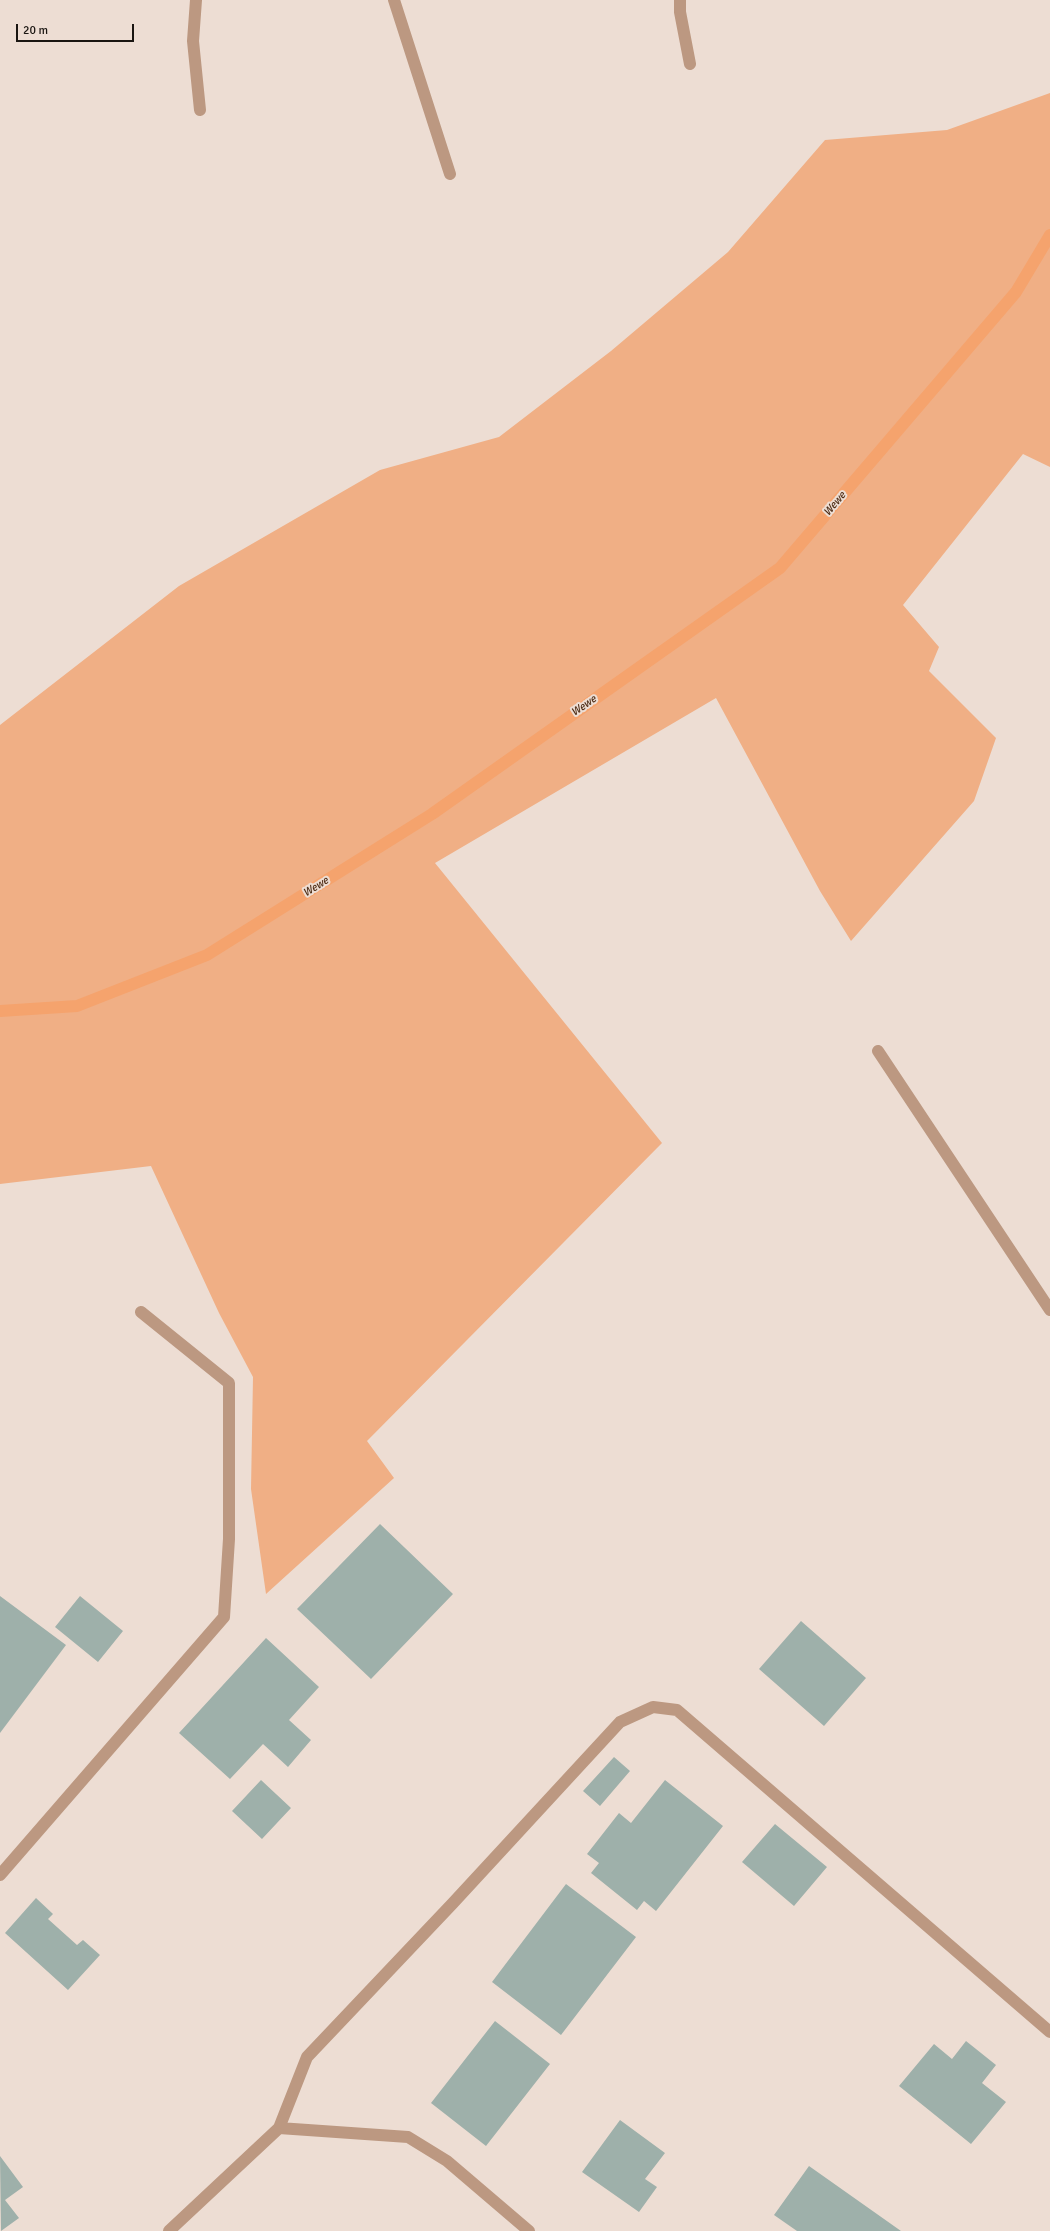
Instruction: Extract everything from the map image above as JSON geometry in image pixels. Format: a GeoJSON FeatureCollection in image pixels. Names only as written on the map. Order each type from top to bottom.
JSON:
{"type":"FeatureCollection","features":[{"type":"Feature","properties":{"kind":"street"},"geometry":{"type":"LineString","coordinates":[[196,0],[193,41],[200,110]]}},
{"type":"Feature","properties":{"kind":"street"},"geometry":{"type":"LineString","coordinates":[[394,0],[450,174]]}},
{"type":"Feature","properties":{"kind":"street"},"geometry":{"type":"LineString","coordinates":[[680,0],[680,12],[690,64]]}},
{"type":"Feature","properties":{"kind":"street"},"geometry":{"type":"LineString","coordinates":[[878,1050],[1050,1310]]}},
{"type":"Feature","properties":{"kind":"street"},"geometry":{"type":"LineString","coordinates":[[0,1875],[224,1617],[229,1539],[229,1383],[141,1312]]}},
{"type":"Feature","properties":{"kind":"street"},"geometry":{"type":"LineString","coordinates":[[168,2231],[279,2128],[307,2057],[453,1903],[620,1722],[653,1707],[677,1710],[1050,2032]]}},
{"type":"Feature","properties":{"kind":"street"},"geometry":{"type":"LineString","coordinates":[[279,2128],[408,2137],[447,2160],[529,2231]]}},
{"type":"Feature","properties":{"kind":"shaded area"},"geometry":{"type":"Polygon","coordinates":[[[1050,93],[1050,467],[1023,454],[903,605],[939,647],[929,671],[996,738],[974,801],[851,941],[820,891],[716,698],[435,863],[662,1143],[367,1441],[394,1478],[266,1594],[251,1489],[253,1377],[219,1313],[151,1166],[0,1184],[0,725],[179,586],[380,470],[499,437],[611,351],[728,252],[825,140],[947,130],[1050,93]]]}},
{"type":"Feature","properties":{"kind":"building"},"geometry":{"type":"Polygon","coordinates":[[[380,1524],[453,1594],[371,1679],[297,1609],[380,1524]]]}},
{"type":"Feature","properties":{"kind":"building"},"geometry":{"type":"Polygon","coordinates":[[[0,1596],[66,1645],[0,1733],[0,1596]]]}},
{"type":"Feature","properties":{"kind":"building"},"geometry":{"type":"Polygon","coordinates":[[[80,1596],[123,1631],[98,1662],[55,1627],[80,1596]]]}},
{"type":"Feature","properties":{"kind":"building"},"geometry":{"type":"Polygon","coordinates":[[[801,1621],[866,1678],[824,1726],[759,1669],[801,1621]]]}},
{"type":"Feature","properties":{"kind":"building"},"geometry":{"type":"Polygon","coordinates":[[[266,1638],[319,1687],[289,1720],[311,1740],[288,1767],[263,1744],[230,1779],[179,1733],[266,1638]]]}},
{"type":"Feature","properties":{"kind":"building"},"geometry":{"type":"Polygon","coordinates":[[[614,1757],[630,1771],[600,1806],[583,1791],[614,1757]]]}},
{"type":"Feature","properties":{"kind":"building"},"geometry":{"type":"Polygon","coordinates":[[[261,1780],[291,1808],[262,1839],[232,1811],[261,1780]]]}},
{"type":"Feature","properties":{"kind":"building"},"geometry":{"type":"Polygon","coordinates":[[[665,1780],[723,1826],[656,1911],[644,1901],[637,1910],[591,1873],[599,1863],[587,1854],[619,1813],[631,1823],[665,1780]]]}},
{"type":"Feature","properties":{"kind":"building"},"geometry":{"type":"Polygon","coordinates":[[[775,1824],[827,1867],[794,1906],[742,1862],[775,1824]]]}},
{"type":"Feature","properties":{"kind":"building"},"geometry":{"type":"Polygon","coordinates":[[[566,1884],[636,1937],[561,2035],[492,1982],[566,1884]]]}},
{"type":"Feature","properties":{"kind":"building"},"geometry":{"type":"Polygon","coordinates":[[[36,1898],[53,1914],[48,1919],[77,1945],[83,1940],[100,1955],[68,1990],[5,1933],[36,1898]]]}},
{"type":"Feature","properties":{"kind":"building"},"geometry":{"type":"Polygon","coordinates":[[[495,2021],[550,2064],[486,2146],[431,2103],[495,2021]]]}},
{"type":"Feature","properties":{"kind":"building"},"geometry":{"type":"Polygon","coordinates":[[[966,2041],[996,2065],[982,2083],[1006,2102],[971,2144],[899,2086],[934,2044],[952,2059],[966,2041]]]}},
{"type":"Feature","properties":{"kind":"building"},"geometry":{"type":"Polygon","coordinates":[[[620,2120],[665,2153],[645,2179],[657,2187],[639,2212],[582,2172],[620,2120]]]}},
{"type":"Feature","properties":{"kind":"building"},"geometry":{"type":"Polygon","coordinates":[[[0,2156],[23,2187],[5,2200],[19,2218],[1,2231],[0,2156]]]}},
{"type":"Feature","properties":{"kind":"building"},"geometry":{"type":"Polygon","coordinates":[[[809,2166],[901,2231],[797,2231],[774,2215],[809,2166]]]}},
{"type":"Feature","properties":{"kind":"waterway","name":"Wewe"},"geometry":{"type":"LineString","coordinates":[[0,1011],[77,1006],[207,955],[432,814],[780,568],[1016,292],[1050,235]]}}]}
